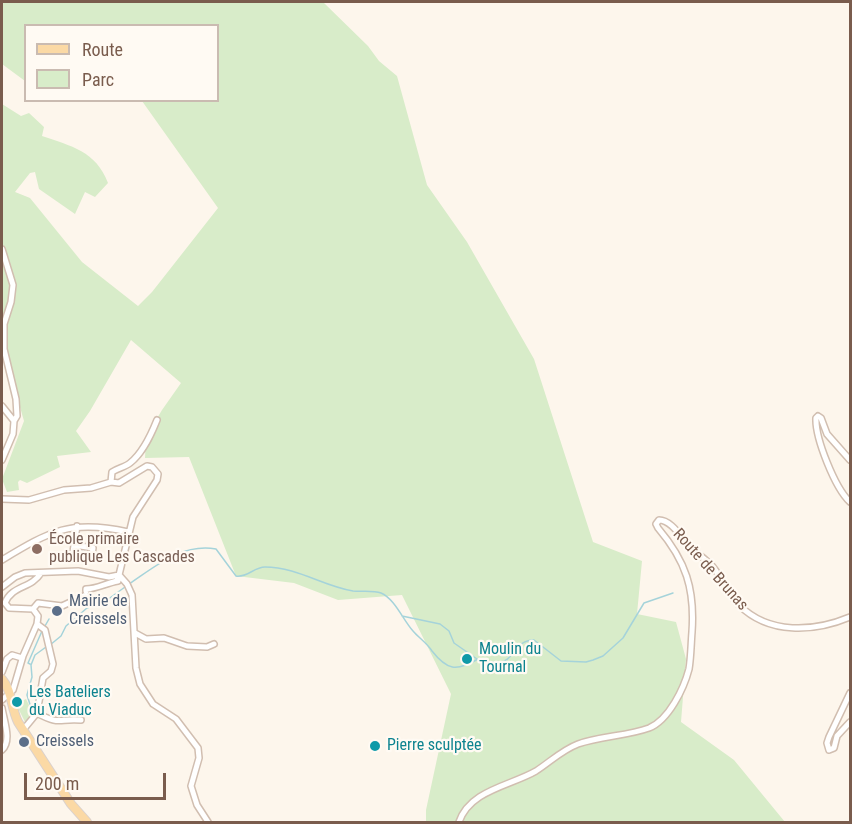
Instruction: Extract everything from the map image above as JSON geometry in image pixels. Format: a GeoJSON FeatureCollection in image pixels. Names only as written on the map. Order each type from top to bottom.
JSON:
{"type":"FeatureCollection","features":[{"type":"Feature","properties":{"kind":"main road"},"geometry":{"type":"LineString","coordinates":[[4,689],[23,730],[71,804],[87,822]]}},
{"type":"Feature","properties":{"kind":"street"},"geometry":{"type":"LineString","coordinates":[[2,249],[13,285],[11,302],[4,324],[4,349],[16,399],[17,416],[14,421],[13,434],[2,460]]}},
{"type":"Feature","properties":{"kind":"street"},"geometry":{"type":"LineString","coordinates":[[2,406],[14,421]]}},
{"type":"Feature","properties":{"kind":"street"},"geometry":{"type":"LineString","coordinates":[[850,460],[827,434],[818,416],[816,418],[832,475],[843,495],[850,502]]}},
{"type":"Feature","properties":{"kind":"street"},"geometry":{"type":"LineString","coordinates":[[111,482],[112,472],[130,463],[136,457],[149,438],[157,420]]}},
{"type":"Feature","properties":{"kind":"street"},"geometry":{"type":"LineString","coordinates":[[2,498],[29,500],[64,490],[121,482],[147,466],[156,471],[157,480],[133,517],[127,532],[123,566],[118,581],[86,589],[86,593],[66,605],[38,603],[33,609]]}},
{"type":"Feature","properties":{"kind":"street","name":"Route de Brunas"},"geometry":{"type":"LineString","coordinates":[[459,822],[468,806],[510,781],[534,772],[566,750],[593,740],[652,727],[666,714],[678,695],[688,670],[694,612],[688,577],[658,528],[656,524],[658,520],[671,525],[688,545],[707,561],[738,604],[757,618],[780,627],[807,629],[829,626],[850,617]]}},
{"type":"Feature","properties":{"kind":"street"},"geometry":{"type":"LineString","coordinates":[[2,560],[54,531],[77,526],[92,526],[127,532]]}},
{"type":"Feature","properties":{"kind":"street"},"geometry":{"type":"LineString","coordinates":[[74,545],[77,526]]}},
{"type":"Feature","properties":{"kind":"street"},"geometry":{"type":"LineString","coordinates":[[2,587],[15,577],[26,573],[46,572],[118,576],[128,585],[132,595],[138,677],[151,702],[176,718],[198,748],[200,758],[191,786],[197,805],[208,822]]}},
{"type":"Feature","properties":{"kind":"street"},"geometry":{"type":"LineString","coordinates":[[33,609],[9,608],[5,605],[5,600],[19,589],[35,582],[41,573]]}},
{"type":"Feature","properties":{"kind":"street"},"geometry":{"type":"LineString","coordinates":[[4,689],[13,690],[22,658],[37,624],[38,616],[33,609]]}},
{"type":"Feature","properties":{"kind":"street"},"geometry":{"type":"LineString","coordinates":[[23,730],[37,713],[43,678],[51,671],[53,664],[45,630],[37,624]]}},
{"type":"Feature","properties":{"kind":"street"},"geometry":{"type":"LineString","coordinates":[[135,633],[146,639],[164,638],[187,646],[207,647],[214,644]]}},
{"type":"Feature","properties":{"kind":"street"},"geometry":{"type":"LineString","coordinates":[[2,672],[7,659],[12,655],[22,658]]}},
{"type":"Feature","properties":{"kind":"street"},"geometry":{"type":"LineString","coordinates":[[850,693],[829,737],[827,743],[829,750],[834,748],[837,736],[850,723]]}},
{"type":"Feature","properties":{"kind":"street"},"geometry":{"type":"LineString","coordinates":[[2,708],[7,741],[2,750]]}},
{"type":"Feature","properties":{"kind":"street"},"geometry":{"type":"LineString","coordinates":[[37,713],[57,722],[81,720]]}},
{"type":"Feature","properties":{"kind":"green space"},"geometry":{"type":"Polygon","coordinates":[[[2,2],[323,2],[368,46],[379,61],[397,76],[427,185],[467,242],[534,359],[593,542],[642,561],[637,614],[676,622],[686,659],[681,722],[734,760],[785,822],[426,822],[426,810],[451,694],[402,595],[338,600],[294,583],[236,576],[189,457],[145,458],[146,437],[181,383],[131,340],[76,431],[91,452],[57,456],[60,467],[27,483],[20,480],[19,490],[7,492],[2,479],[24,421],[2,348],[2,104],[21,116],[29,113],[44,127],[42,136],[81,151],[103,172],[108,183],[95,197],[85,192],[75,214],[39,189],[35,172],[30,173],[15,192],[30,198],[82,262],[138,306],[152,292],[218,208],[143,102],[219,102],[219,24],[24,24],[24,80],[2,64],[2,2]]]}},
{"type":"Feature","properties":{"kind":"green space"},"geometry":{"type":"Polygon","coordinates":[[[26,699],[33,713],[25,722],[16,704],[26,699]]]}},
{"type":"Feature","properties":{"kind":"waterway"},"geometry":{"type":"LineString","coordinates":[[129,584],[159,563],[181,553],[192,549],[216,549],[236,576],[261,567],[277,568],[299,573],[342,589],[381,593],[395,605],[413,631],[437,657],[452,667],[464,666],[478,659],[495,663],[503,662],[522,643],[534,640],[561,661],[593,660],[603,656],[623,638],[644,603],[673,593]]}},
{"type":"Feature","properties":{"kind":"waterway"},"geometry":{"type":"LineString","coordinates":[[50,645],[61,636],[66,626],[87,608],[107,600],[125,587]]}},
{"type":"Feature","properties":{"kind":"waterway"},"geometry":{"type":"LineString","coordinates":[[402,616],[440,624],[449,631],[454,643],[477,659]]}},
{"type":"Feature","properties":{"kind":"waterway"},"geometry":{"type":"LineString","coordinates":[[45,626],[49,619]]}},
{"type":"Feature","properties":{"kind":"waterway"},"geometry":{"type":"LineString","coordinates":[[30,664],[28,663],[42,631]]}},
{"type":"Feature","properties":{"kind":"waterway"},"geometry":{"type":"LineString","coordinates":[[33,714],[27,695],[32,677],[31,665],[35,655],[46,647]]}},
{"type":"Feature","properties":{"kind":"place","name":"École primaire publique Les Cascades"},"geometry":{"type":"Point","coordinates":[37,549]}},
{"type":"Feature","properties":{"kind":"place","name":"Mairie de Creissels"},"geometry":{"type":"Point","coordinates":[57,611]}},
{"type":"Feature","properties":{"kind":"place","name":"Moulin du Tournal"},"geometry":{"type":"Point","coordinates":[467,659]}},
{"type":"Feature","properties":{"kind":"place","name":"Les Bateliers du Viaduc"},"geometry":{"type":"Point","coordinates":[17,702]}},
{"type":"Feature","properties":{"kind":"place","name":"Creissels"},"geometry":{"type":"Point","coordinates":[24,742]}},
{"type":"Feature","properties":{"kind":"place","name":"Pierre sculptée"},"geometry":{"type":"Point","coordinates":[375,746]}}]}
